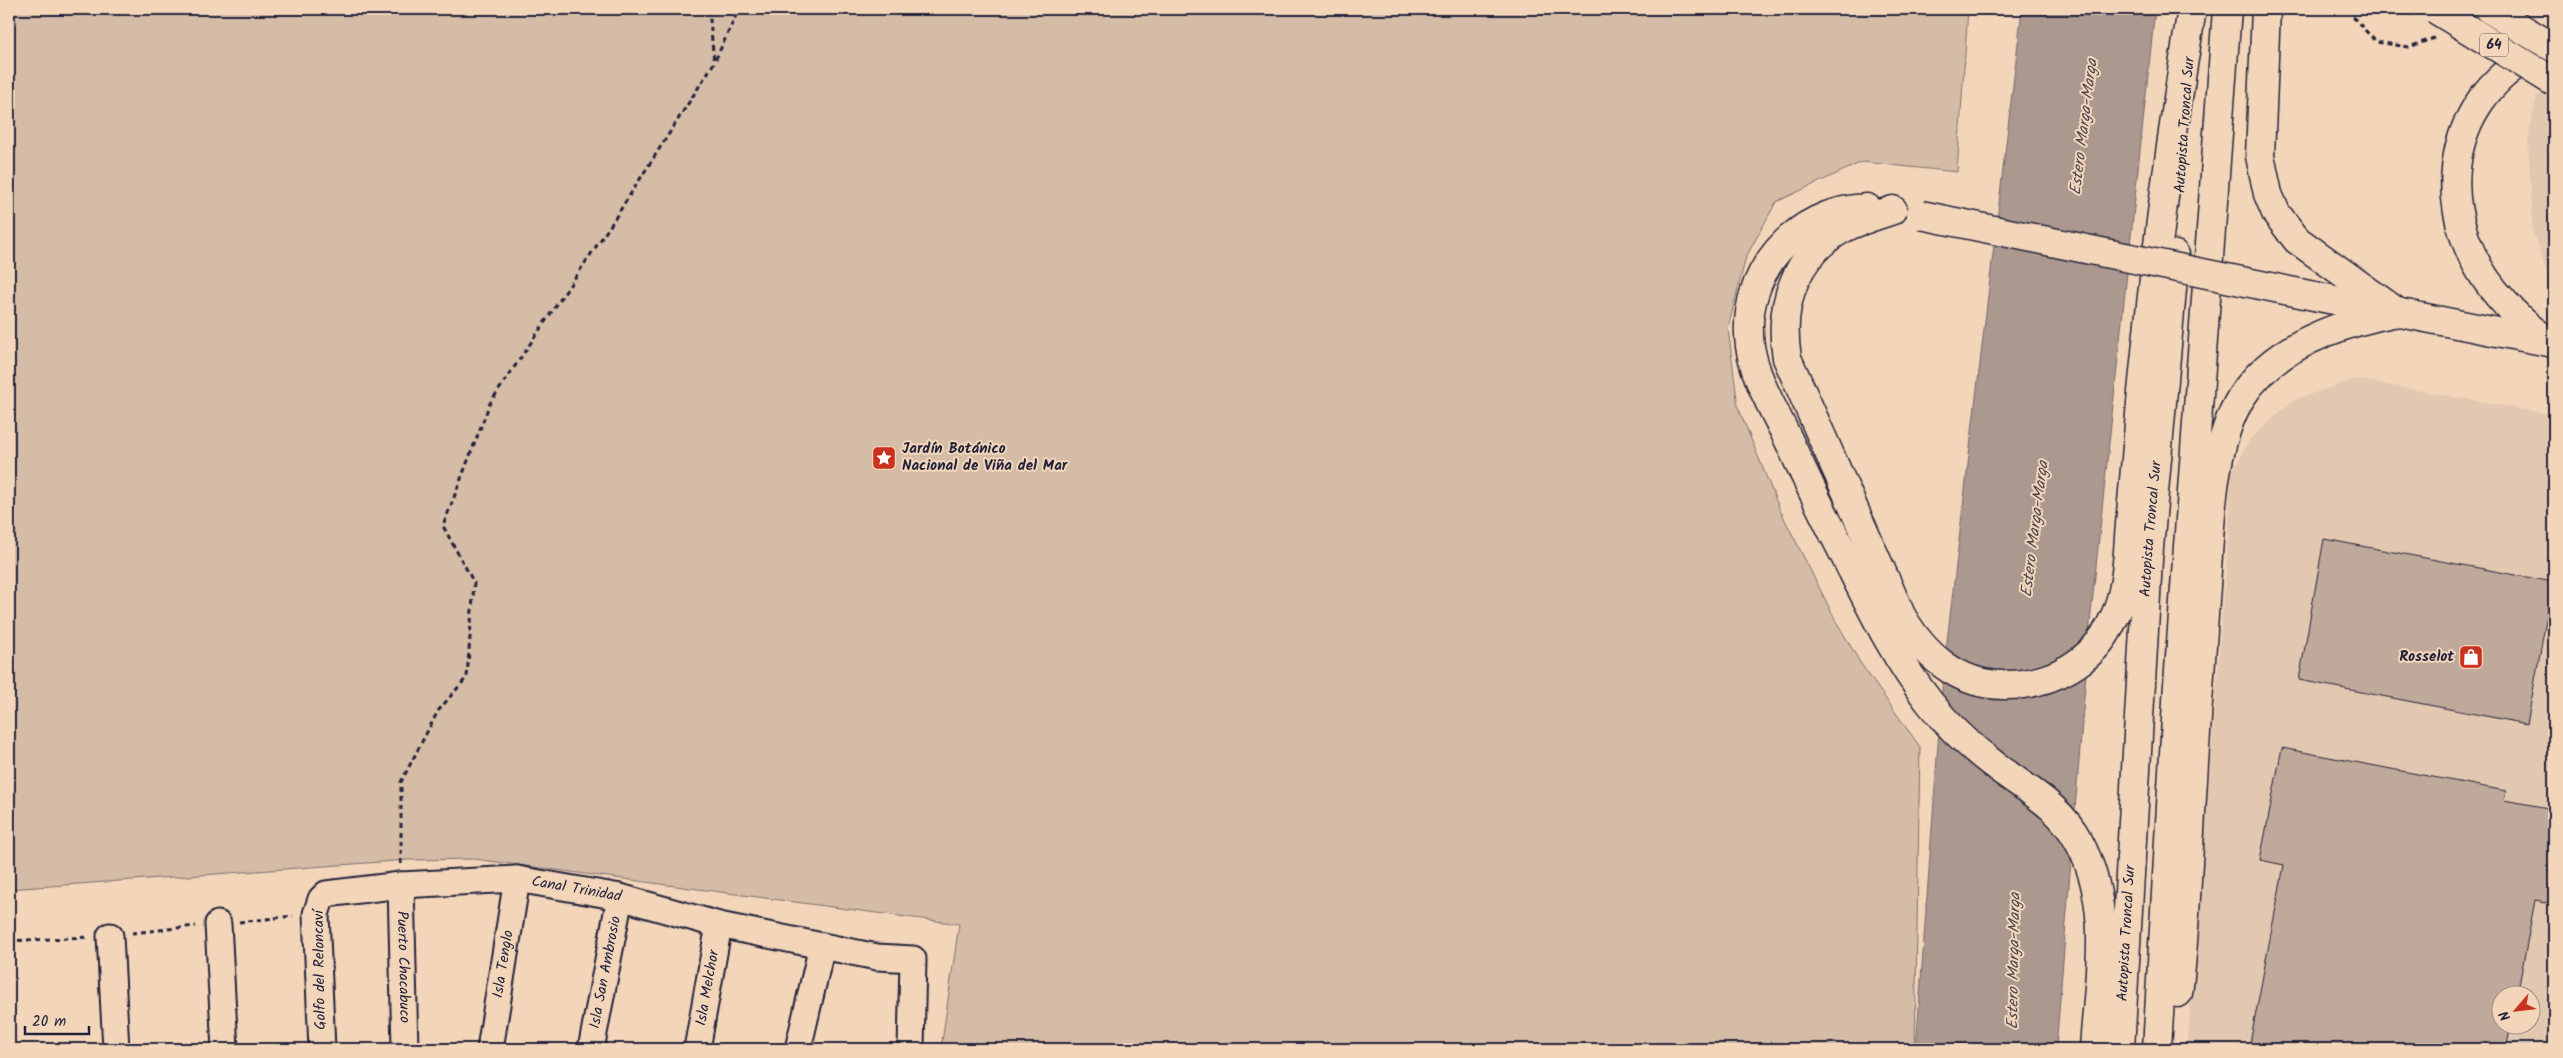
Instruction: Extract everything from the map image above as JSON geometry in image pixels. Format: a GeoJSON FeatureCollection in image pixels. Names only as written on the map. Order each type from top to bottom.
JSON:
{"type":"FeatureCollection","features":[{"type":"Feature","properties":{"kind":"highway"},"geometry":{"type":"LineString","coordinates":[[1893,210],[1846,228],[1815,250],[1794,281],[1787,299],[1783,319],[1783,339],[1793,377],[1910,631],[1934,659],[1966,678],[2002,686],[2020,685],[2058,675],[2090,653],[2113,621],[2120,603],[2126,565],[2168,158],[2193,9]]}},
{"type":"Feature","properties":{"kind":"highway","name":"Autopista Troncal Sur"},"geometry":{"type":"LineString","coordinates":[[2120,1049],[2148,560],[2172,290],[2193,9]]}},
{"type":"Feature","properties":{"kind":"highway"},"geometry":{"type":"LineString","coordinates":[[2157,1049],[2178,684],[2227,9]]}},
{"type":"Feature","properties":{"kind":"highway"},"geometry":{"type":"LineString","coordinates":[[2266,9],[2260,156],[2268,194],[2276,212],[2297,240],[2310,252],[2397,312]]}},
{"type":"Feature","properties":{"kind":"highway","name":"64"},"geometry":{"type":"LineString","coordinates":[[2434,9],[2554,82]]}},
{"type":"Feature","properties":{"kind":"highway","name":"64"},"geometry":{"type":"LineString","coordinates":[[2489,9],[2554,48]]}},
{"type":"Feature","properties":{"kind":"highway"},"geometry":{"type":"LineString","coordinates":[[2553,343],[2510,309],[2481,274],[2463,238],[2455,200],[2454,182],[2460,146],[2469,120],[2481,98],[2515,65],[2554,44]]}},
{"type":"Feature","properties":{"kind":"highway"},"geometry":{"type":"LineString","coordinates":[[2094,1049],[2102,919],[2100,899],[2093,872],[2078,840],[2052,806],[1997,766],[1952,727],[1926,697],[1898,657],[1808,483],[1763,386],[1750,348],[1749,329],[1755,289],[1774,254],[1802,228],[1836,212],[1865,208],[1893,210],[2553,343]]}},
{"type":"Feature","properties":{"kind":"highway"},"geometry":{"type":"LineString","coordinates":[[2172,1049],[2180,980],[2209,548],[2216,473],[2225,427],[2233,410],[2248,387],[2267,366],[2282,355],[2299,345],[2364,318],[2397,312]]}},
{"type":"Feature","properties":{"kind":"street","name":"Canal Trinidad"},"geometry":{"type":"LineString","coordinates":[[321,904],[401,885],[517,879],[620,897],[719,926],[877,957],[913,959],[911,1049]]}},
{"type":"Feature","properties":{"kind":"street","name":"Isla Tenglo"},"geometry":{"type":"LineString","coordinates":[[490,1049],[517,879]]}},
{"type":"Feature","properties":{"kind":"street","name":"Puerto Chacabuco"},"geometry":{"type":"LineString","coordinates":[[401,885],[405,1049]]}},
{"type":"Feature","properties":{"kind":"street","name":"Isla San Ambrosio"},"geometry":{"type":"LineString","coordinates":[[591,1049],[620,897]]}},
{"type":"Feature","properties":{"kind":"street","name":"Golfo del Reloncaví"},"geometry":{"type":"LineString","coordinates":[[321,904],[322,1049]]}},
{"type":"Feature","properties":{"kind":"street"},"geometry":{"type":"LineString","coordinates":[[218,924],[225,1049]]}},
{"type":"Feature","properties":{"kind":"street","name":"Isla Melchor"},"geometry":{"type":"LineString","coordinates":[[697,1049],[719,926]]}},
{"type":"Feature","properties":{"kind":"street"},"geometry":{"type":"LineString","coordinates":[[110,936],[116,1049]]}},
{"type":"Feature","properties":{"kind":"street"},"geometry":{"type":"LineString","coordinates":[[798,1049],[822,946]]}},
{"type":"Feature","properties":{"kind":"path"},"geometry":{"type":"LineString","coordinates":[[708,9],[714,63]]}},
{"type":"Feature","properties":{"kind":"path"},"geometry":{"type":"LineString","coordinates":[[401,885],[401,782],[438,711],[467,677],[474,583],[443,526],[476,438],[490,403],[612,223],[714,63],[739,9]]}},
{"type":"Feature","properties":{"kind":"path"},"geometry":{"type":"LineString","coordinates":[[2360,9],[2354,18],[2376,42],[2409,47],[2437,36]]}},
{"type":"Feature","properties":{"kind":"path"},"geometry":{"type":"LineString","coordinates":[[218,924],[321,904]]}},
{"type":"Feature","properties":{"kind":"shaded area","name":"Jardín Botánico Nacional de Viña del Mar"},"geometry":{"type":"Polygon","coordinates":[[[9,9],[1968,9],[1957,172],[1862,162],[1776,202],[1746,257],[1728,328],[1738,407],[1779,508],[1836,621],[1861,664],[1920,747],[1915,1049],[941,1049],[959,924],[474,859],[408,860],[9,889],[9,9]]]}},
{"type":"Feature","properties":{"kind":"shaded area"},"geometry":{"type":"Polygon","coordinates":[[[2554,81],[2554,274],[2546,269],[2533,233],[2528,140],[2536,98],[2554,81]]]}},
{"type":"Feature","properties":{"kind":"shaded area"},"geometry":{"type":"Polygon","coordinates":[[[2356,379],[2554,415],[2554,1049],[2187,1049],[2227,555],[2231,474],[2250,439],[2293,400],[2356,379]]]}},
{"type":"Feature","properties":{"kind":"water","name":"Estero Marga-Marga"},"geometry":{"type":"Polygon","coordinates":[[[2022,9],[2155,9],[2090,623],[2056,1049],[1916,1049],[1943,675],[2022,9]]]}},
{"type":"Feature","properties":{"kind":"building"},"geometry":{"type":"Polygon","coordinates":[[[2324,539],[2553,582],[2527,724],[2299,680],[2324,539]]]}},
{"type":"Feature","properties":{"kind":"building"},"geometry":{"type":"Polygon","coordinates":[[[2282,748],[2506,791],[2504,800],[2554,809],[2554,880],[2550,903],[2535,900],[2519,986],[2490,986],[2490,1036],[2509,1036],[2506,1049],[2460,1049],[2428,1043],[2426,1049],[2249,1049],[2284,865],[2260,860],[2282,748]]]}},
{"type":"Feature","properties":{"kind":"place","name":"Jardín Botánico Nacional de Viña del Mar"},"geometry":{"type":"Point","coordinates":[884,458]}},
{"type":"Feature","properties":{"kind":"place","name":"Rosselot"},"geometry":{"type":"Point","coordinates":[2471,657]}}]}
